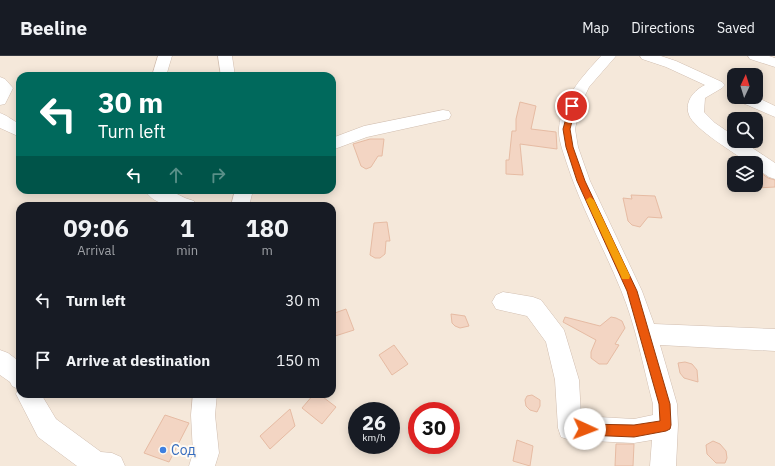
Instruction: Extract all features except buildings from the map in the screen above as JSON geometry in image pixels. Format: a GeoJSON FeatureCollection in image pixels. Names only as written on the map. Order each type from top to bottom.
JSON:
{"type":"FeatureCollection","features":[{"type":"Feature","properties":{"kind":"street"},"geometry":{"type":"LineString","coordinates":[[160,72],[165,56]]}},
{"type":"Feature","properties":{"kind":"street"},"geometry":{"type":"LineString","coordinates":[[225,56],[227,72]]}},
{"type":"Feature","properties":{"kind":"street"},"geometry":{"type":"LineString","coordinates":[[609,56],[583,85],[572,106],[567,129],[570,147],[581,181],[632,291],[646,334],[665,404],[666,425],[663,466]]}},
{"type":"Feature","properties":{"kind":"street"},"geometry":{"type":"LineString","coordinates":[[647,56],[671,64],[727,90]]}},
{"type":"Feature","properties":{"kind":"street"},"geometry":{"type":"LineString","coordinates":[[755,56],[775,63]]}},
{"type":"Feature","properties":{"kind":"street"},"geometry":{"type":"LineString","coordinates":[[0,82],[5,88],[0,100]]}},
{"type":"Feature","properties":{"kind":"street"},"geometry":{"type":"LineString","coordinates":[[717,85],[701,93],[696,100],[696,114],[709,127],[775,172]]}},
{"type":"Feature","properties":{"kind":"street"},"geometry":{"type":"LineString","coordinates":[[758,104],[775,112]]}},
{"type":"Feature","properties":{"kind":"street"},"geometry":{"type":"LineString","coordinates":[[336,142],[364,132],[443,115]]}},
{"type":"Feature","properties":{"kind":"street"},"geometry":{"type":"LineString","coordinates":[[0,118],[4,123],[16,130]]}},
{"type":"Feature","properties":{"kind":"street"},"geometry":{"type":"LineString","coordinates":[[161,194],[176,202]]}},
{"type":"Feature","properties":{"kind":"street"},"geometry":{"type":"LineString","coordinates":[[503,302],[533,307],[556,337],[567,380],[570,428],[634,431],[666,425]]}},
{"type":"Feature","properties":{"kind":"street"},"geometry":{"type":"LineString","coordinates":[[646,334],[775,340]]}},
{"type":"Feature","properties":{"kind":"street"},"geometry":{"type":"LineString","coordinates":[[0,361],[16,373]]}},
{"type":"Feature","properties":{"kind":"street"},"geometry":{"type":"LineString","coordinates":[[30,398],[47,428],[96,464],[112,466]]}},
{"type":"Feature","properties":{"kind":"street"},"geometry":{"type":"LineString","coordinates":[[202,466],[206,454],[203,415],[204,398]]}},
{"type":"Feature","properties":{"kind":"shaded area"},"geometry":{"type":"Polygon","coordinates":[[[0,56],[775,56],[775,466],[0,466],[0,56]]]}},
{"type":"Feature","properties":{"kind":"slow traffic"},"geometry":{"type":"LineString","coordinates":[[590,200],[625,276]]}},
{"type":"Feature","properties":{"kind":"place","name":"Сод"},"geometry":{"type":"Point","coordinates":[163,450]}},
{"type":"Feature","properties":{"kind":"route"},"geometry":{"type":"LineString","coordinates":[[572,106],[567,129],[570,147],[581,181],[632,291],[646,334],[665,404],[666,425],[634,431],[585,429]]}}]}
